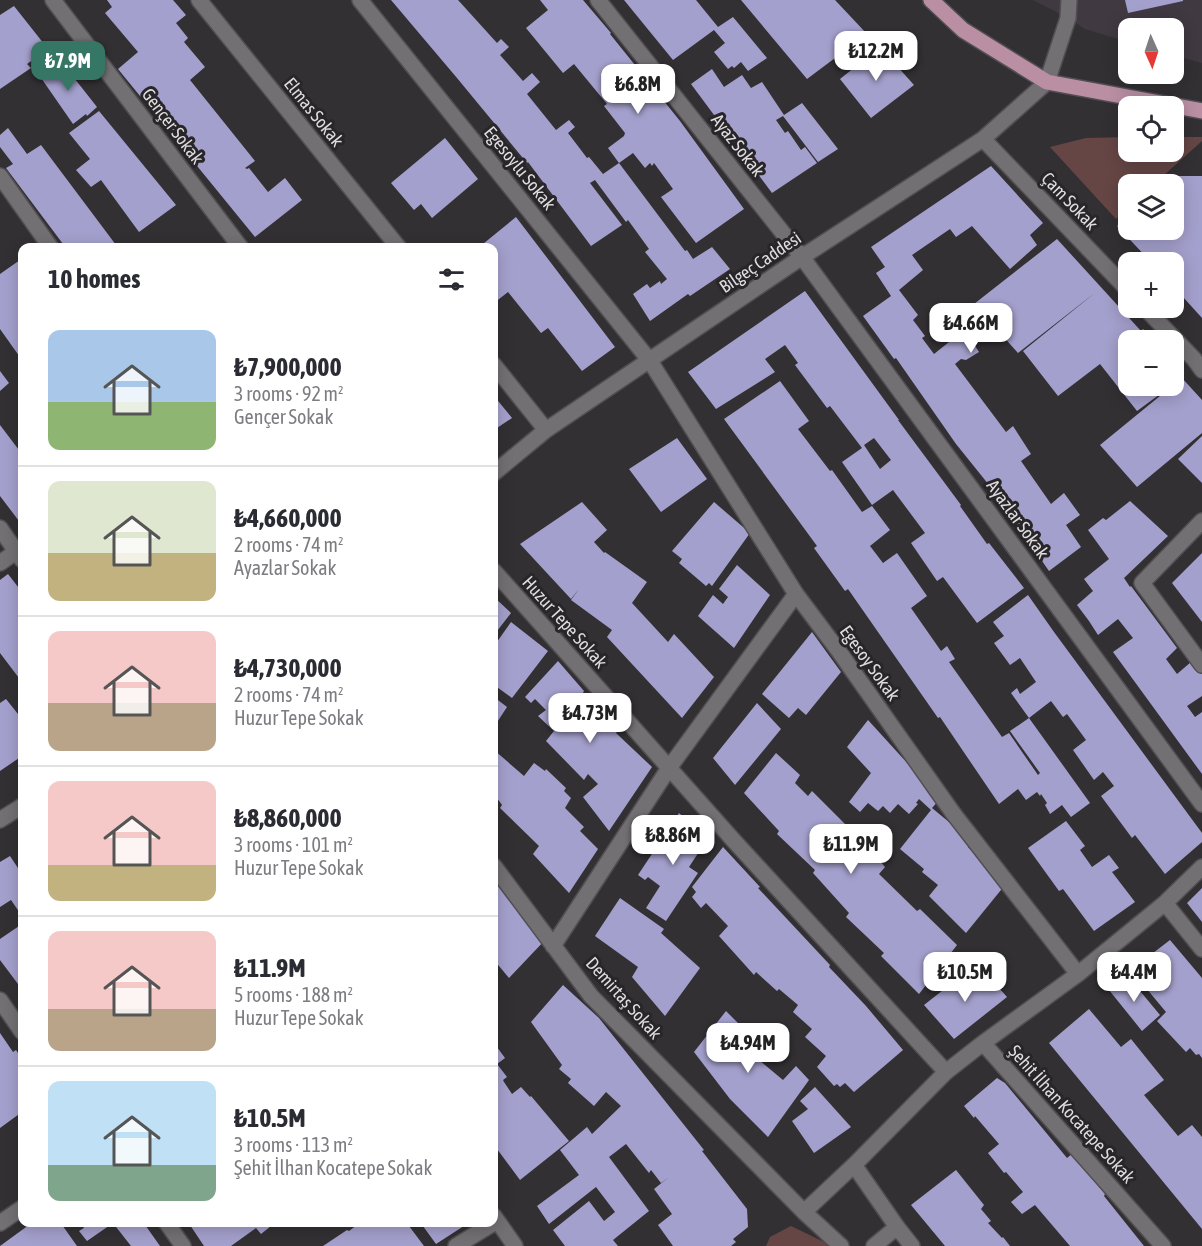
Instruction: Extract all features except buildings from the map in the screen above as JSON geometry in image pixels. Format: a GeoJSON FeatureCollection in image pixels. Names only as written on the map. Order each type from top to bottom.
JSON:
{"type":"FeatureCollection","features":[{"type":"Feature","properties":{"kind":"main road"},"geometry":{"type":"LineString","coordinates":[[931,0],[963,30],[1047,82],[1202,111]]}},
{"type":"Feature","properties":{"kind":"street","name":"Gençer Sokak"},"geometry":{"type":"LineString","coordinates":[[53,0],[237,243]]}},
{"type":"Feature","properties":{"kind":"street","name":"Elmas Sokak"},"geometry":{"type":"LineString","coordinates":[[200,0],[395,243]]}},
{"type":"Feature","properties":{"kind":"street","name":"Egesoylu Sokak"},"geometry":{"type":"LineString","coordinates":[[360,0],[650,361]]}},
{"type":"Feature","properties":{"kind":"street","name":"Ayaz Sokak"},"geometry":{"type":"LineString","coordinates":[[598,0],[802,258]]}},
{"type":"Feature","properties":{"kind":"street"},"geometry":{"type":"LineString","coordinates":[[1047,82],[1068,18],[1069,0]]}},
{"type":"Feature","properties":{"kind":"street","name":"Bilgeç Caddesi"},"geometry":{"type":"LineString","coordinates":[[498,470],[546,430],[983,140],[1047,82]]}},
{"type":"Feature","properties":{"kind":"street","name":"Çam Sokak"},"geometry":{"type":"LineString","coordinates":[[983,140],[1118,280]]}},
{"type":"Feature","properties":{"kind":"street"},"geometry":{"type":"LineString","coordinates":[[0,176],[47,243]]}},
{"type":"Feature","properties":{"kind":"street","name":"Ayazlar Sokak"},"geometry":{"type":"LineString","coordinates":[[802,258],[1202,804]]}},
{"type":"Feature","properties":{"kind":"street"},"geometry":{"type":"LineString","coordinates":[[1154,318],[1202,369]]}},
{"type":"Feature","properties":{"kind":"street","name":"Egesoy Sokak"},"geometry":{"type":"LineString","coordinates":[[650,361],[796,594],[953,813],[1078,974]]}},
{"type":"Feature","properties":{"kind":"street"},"geometry":{"type":"LineString","coordinates":[[498,370],[546,430]]}},
{"type":"Feature","properties":{"kind":"street"},"geometry":{"type":"LineString","coordinates":[[1202,521],[1142,583],[1202,665]]}},
{"type":"Feature","properties":{"kind":"street"},"geometry":{"type":"LineString","coordinates":[[0,528],[18,553]]}},
{"type":"Feature","properties":{"kind":"street"},"geometry":{"type":"LineString","coordinates":[[0,563],[18,557]]}},
{"type":"Feature","properties":{"kind":"street","name":"Huzur Tepe Sokak"},"geometry":{"type":"LineString","coordinates":[[498,576],[743,851],[946,1072]]}},
{"type":"Feature","properties":{"kind":"street"},"geometry":{"type":"LineString","coordinates":[[553,946],[669,768],[796,594]]}},
{"type":"Feature","properties":{"kind":"street"},"geometry":{"type":"LineString","coordinates":[[0,820],[18,809]]}},
{"type":"Feature","properties":{"kind":"street"},"geometry":{"type":"LineString","coordinates":[[983,1043],[1078,974],[1165,903],[1202,867]]}},
{"type":"Feature","properties":{"kind":"street","name":"Demirtaş Sokak"},"geometry":{"type":"LineString","coordinates":[[498,871],[591,996],[804,1212],[841,1246]]}},
{"type":"Feature","properties":{"kind":"street"},"geometry":{"type":"LineString","coordinates":[[1165,903],[1202,950]]}},
{"type":"Feature","properties":{"kind":"street"},"geometry":{"type":"LineString","coordinates":[[0,1000],[18,1026]]}},
{"type":"Feature","properties":{"kind":"street","name":"Şehit İlhan Kocatepe Sokak"},"geometry":{"type":"LineString","coordinates":[[804,1212],[855,1166],[946,1072],[983,1043],[1163,1246]]}},
{"type":"Feature","properties":{"kind":"street"},"geometry":{"type":"LineString","coordinates":[[855,1166],[912,1246]]}},
{"type":"Feature","properties":{"kind":"street"},"geometry":{"type":"LineString","coordinates":[[0,1223],[18,1211]]}},
{"type":"Feature","properties":{"kind":"street"},"geometry":{"type":"LineString","coordinates":[[498,1223],[515,1246]]}},
{"type":"Feature","properties":{"kind":"street"},"geometry":{"type":"LineString","coordinates":[[170,1227],[183,1246]]}},
{"type":"Feature","properties":{"kind":"street"},"geometry":{"type":"LineString","coordinates":[[456,1246],[483,1227]]}},
{"type":"Feature","properties":{"kind":"street"},"geometry":{"type":"LineString","coordinates":[[873,1246],[897,1227]]}},
{"type":"Feature","properties":{"kind":"shaded area"},"geometry":{"type":"Polygon","coordinates":[[[1033,0],[1202,0],[1202,63],[1184,58],[1184,18],[1118,18],[1118,39],[1085,29],[1033,0]]]}},
{"type":"Feature","properties":{"kind":"shaded area"},"geometry":{"type":"Polygon","coordinates":[[[1118,137],[1118,162],[1179,162],[1165,174],[1118,174],[1118,217],[1116,219],[1050,147],[1086,138],[1118,137]]]}},
{"type":"Feature","properties":{"kind":"shaded area"},"geometry":{"type":"Polygon","coordinates":[[[1184,137],[1202,137],[1202,141],[1184,157],[1184,137]]]}},
{"type":"Feature","properties":{"kind":"shaded area"},"geometry":{"type":"Polygon","coordinates":[[[791,1226],[828,1246],[766,1246],[770,1237],[791,1226]]]}}]}
